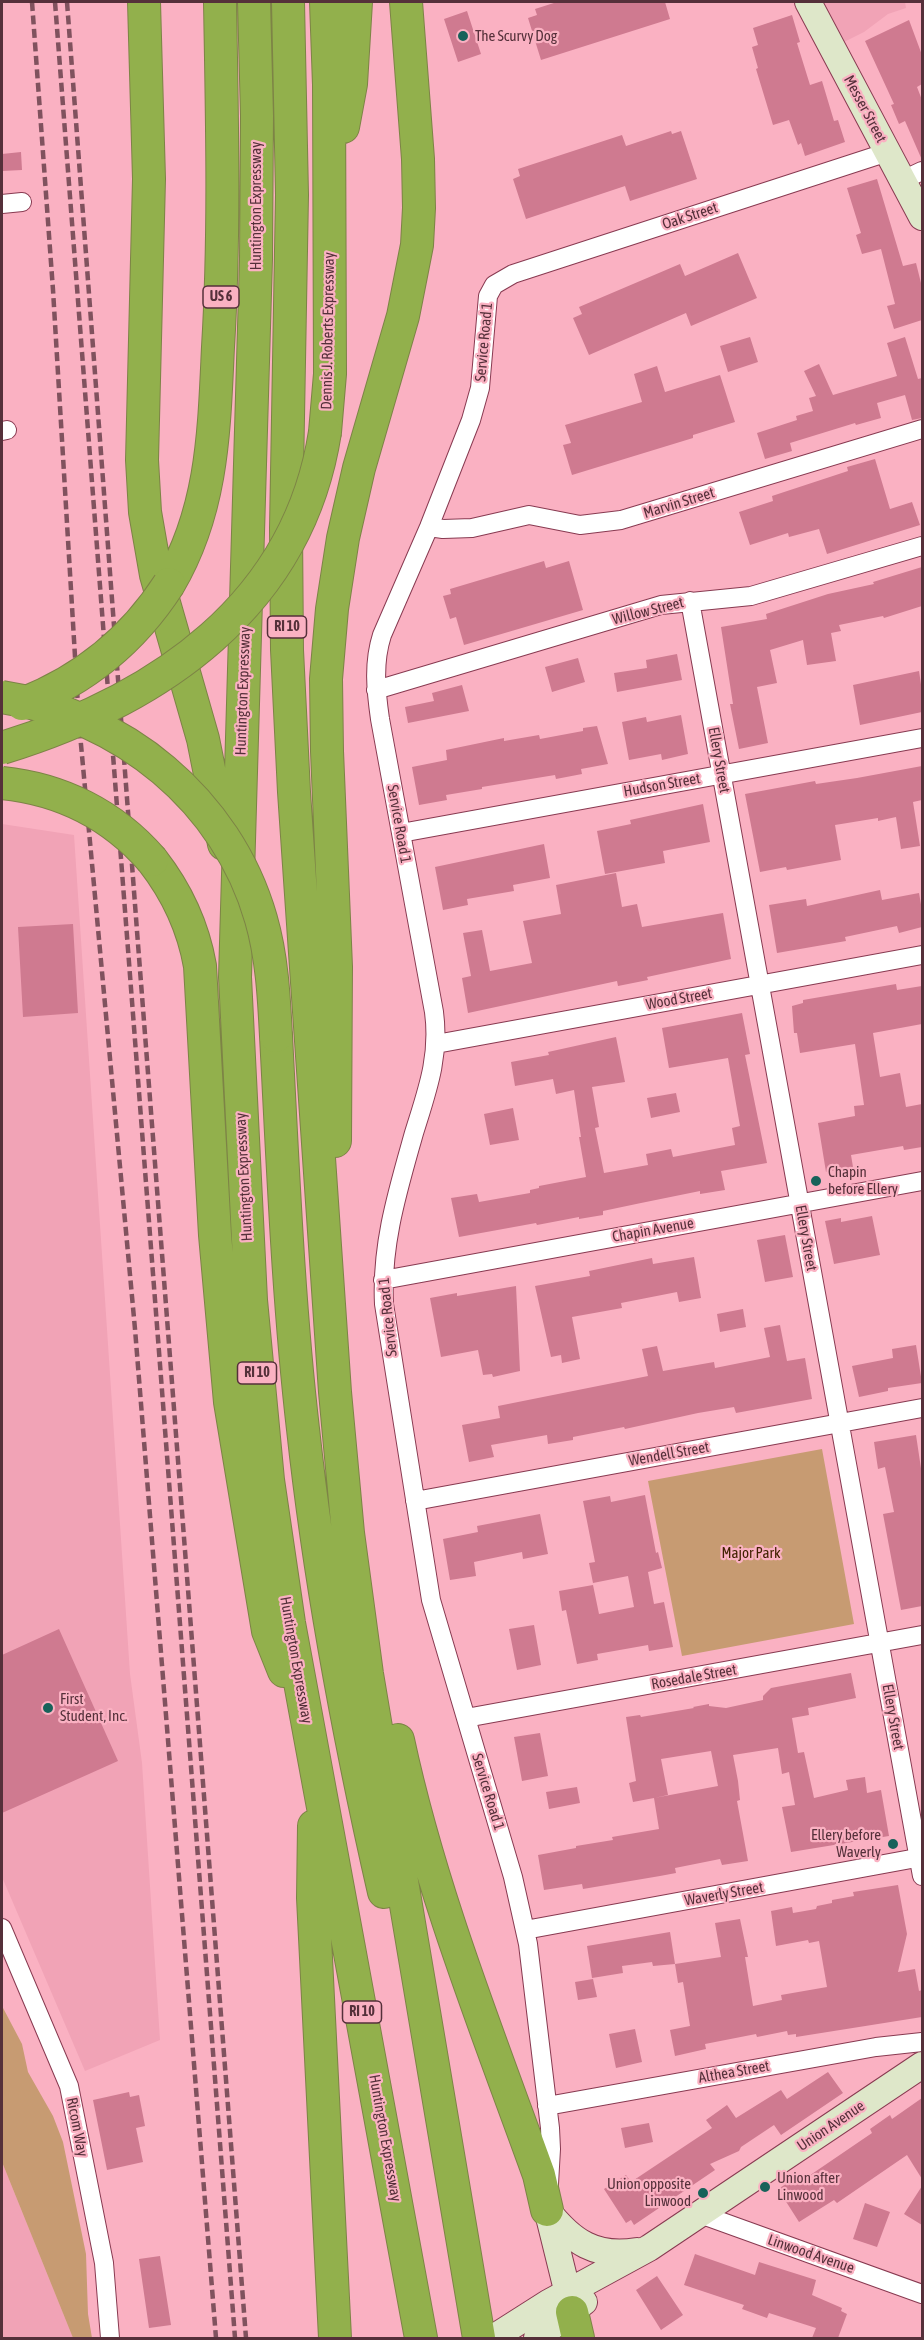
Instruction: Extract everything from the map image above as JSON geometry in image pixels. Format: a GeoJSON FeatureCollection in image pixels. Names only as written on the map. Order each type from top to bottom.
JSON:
{"type":"FeatureCollection","features":[{"type":"Feature","properties":{"kind":"highway"},"geometry":{"type":"LineString","coordinates":[[144,2],[149,159],[142,460],[145,512],[156,575],[203,740],[236,907]]}},
{"type":"Feature","properties":{"kind":"highway","name":"US 6"},"geometry":{"type":"LineString","coordinates":[[2,711],[55,689],[101,661],[138,626],[170,584],[186,552],[199,517],[211,452],[222,252],[220,2]]}},
{"type":"Feature","properties":{"kind":"highway","name":"Huntington Expressway"},"geometry":{"type":"LineString","coordinates":[[254,2],[256,259],[236,907],[235,1013],[257,1372],[278,1551],[308,1729],[421,2338]]}},
{"type":"Feature","properties":{"kind":"highway","name":"RI 10"},"geometry":{"type":"LineString","coordinates":[[288,2],[292,207],[286,512],[287,650],[324,1252],[338,1428],[353,1568],[377,1732],[479,2338]]}},
{"type":"Feature","properties":{"kind":"highway","name":"Dennis J. Roberts Expressway"},"geometry":{"type":"LineString","coordinates":[[2,748],[66,727],[130,696],[190,657],[231,621],[266,578],[293,532],[314,481],[325,432],[330,374],[326,2]]}},
{"type":"Feature","properties":{"kind":"highway"},"geometry":{"type":"LineString","coordinates":[[329,205],[351,84],[356,2]]}},
{"type":"Feature","properties":{"kind":"highway"},"geometry":{"type":"LineString","coordinates":[[324,1252],[335,1165],[337,1084],[336,938],[326,727],[328,644],[336,574],[345,526],[359,468],[403,316],[417,245],[418,159],[406,2]]}},
{"type":"Feature","properties":{"kind":"highway"},"geometry":{"type":"LineString","coordinates":[[2,697],[64,711],[115,735],[156,762],[202,808],[234,855],[257,904],[272,972],[289,1270],[300,1398],[330,1633],[348,1733],[400,1965],[432,2057]]}},
{"type":"Feature","properties":{"kind":"highway"},"geometry":{"type":"LineString","coordinates":[[2,783],[45,791],[85,807],[122,831],[152,860],[182,906],[198,954],[203,993],[215,1235],[232,1422],[268,1630],[308,1729]]}},
{"type":"Feature","properties":{"kind":"highway"},"geometry":{"type":"LineString","coordinates":[[353,1568],[380,1659],[426,1851],[450,1928],[539,2175],[547,2210]]}},
{"type":"Feature","properties":{"kind":"highway"},"geometry":{"type":"LineString","coordinates":[[315,1765],[313,1898],[335,2338]]}},
{"type":"Feature","properties":{"kind":"main road","name":"Messer Street"},"geometry":{"type":"LineString","coordinates":[[808,2],[888,152],[913,176],[922,217]]}},
{"type":"Feature","properties":{"kind":"main road","name":"Union Avenue"},"geometry":{"type":"LineString","coordinates":[[539,2337],[572,2314],[649,2248],[922,2065]]}},
{"type":"Feature","properties":{"kind":"main road"},"geometry":{"type":"LineString","coordinates":[[547,2210],[568,2232],[594,2250],[618,2254],[649,2248]]}},
{"type":"Feature","properties":{"kind":"main road","name":"Service Road 1"},"geometry":{"type":"LineString","coordinates":[[547,2210],[572,2314]]}},
{"type":"Feature","properties":{"kind":"main road","name":"Union Avenue"},"geometry":{"type":"LineString","coordinates":[[493,2338],[538,2309],[572,2314]]}},
{"type":"Feature","properties":{"kind":"street","name":"Oak Street"},"geometry":{"type":"LineString","coordinates":[[494,285],[513,274],[888,152]]}},
{"type":"Feature","properties":{"kind":"street"},"geometry":{"type":"LineString","coordinates":[[2,204],[22,202]]}},
{"type":"Feature","properties":{"kind":"street","name":"Service Road 1"},"geometry":{"type":"LineString","coordinates":[[494,285],[486,303],[482,373],[477,403],[429,527],[382,635],[376,661],[376,690],[434,1012],[436,1044],[431,1076],[390,1219],[383,1280],[385,1317],[431,1600],[513,1877],[525,1930],[551,2149],[547,2210]]}},
{"type":"Feature","properties":{"kind":"street","name":"Marvin Street"},"geometry":{"type":"LineString","coordinates":[[429,527],[472,528],[529,516],[580,525],[621,520],[922,429]]}},
{"type":"Feature","properties":{"kind":"street","name":"Willow Street"},"geometry":{"type":"LineString","coordinates":[[376,690],[661,605],[751,596],[922,546]]}},
{"type":"Feature","properties":{"kind":"street","name":"Ellery Street"},"geometry":{"type":"LineString","coordinates":[[690,601],[921,1857],[922,1876]]}},
{"type":"Feature","properties":{"kind":"street","name":"Hudson Street"},"geometry":{"type":"LineString","coordinates":[[401,833],[922,738]]}},
{"type":"Feature","properties":{"kind":"street","name":"Wood Street"},"geometry":{"type":"LineString","coordinates":[[436,1044],[922,955]]}},
{"type":"Feature","properties":{"kind":"street","name":"Chapin Avenue"},"geometry":{"type":"LineString","coordinates":[[383,1280],[922,1181]]}},
{"type":"Feature","properties":{"kind":"street","name":"Wendell Street"},"geometry":{"type":"LineString","coordinates":[[415,1501],[922,1408]]}},
{"type":"Feature","properties":{"kind":"street","name":"Rosedale Street"},"geometry":{"type":"LineString","coordinates":[[466,1718],[922,1635]]}},
{"type":"Feature","properties":{"kind":"street","name":"Waverly Street"},"geometry":{"type":"LineString","coordinates":[[525,1930],[921,1857]]}},
{"type":"Feature","properties":{"kind":"street","name":"Ricom Way"},"geometry":{"type":"LineString","coordinates":[[2,1928],[69,2086],[104,2263],[110,2338]]}},
{"type":"Feature","properties":{"kind":"street","name":"Althea Street"},"geometry":{"type":"LineString","coordinates":[[547,2106],[876,2047],[922,2042]]}},
{"type":"Feature","properties":{"kind":"street","name":"Linwood Avenue"},"geometry":{"type":"LineString","coordinates":[[700,2214],[922,2294]]}},
{"type":"Feature","properties":{"kind":"shaded area"},"geometry":{"type":"Polygon","coordinates":[[[809,2],[905,2],[906,8],[888,14],[864,32],[836,46],[809,2]]]}},
{"type":"Feature","properties":{"kind":"shaded area"},"geometry":{"type":"Polygon","coordinates":[[[2,824],[74,835],[130,1674],[142,1763],[160,2040],[85,2071],[2,1877],[2,824]]]}},
{"type":"Feature","properties":{"kind":"shaded area"},"geometry":{"type":"Polygon","coordinates":[[[2,2162],[73,2338],[2,2338],[2,2162]]]}},
{"type":"Feature","properties":{"kind":"green space","name":"Major Park"},"geometry":{"type":"Polygon","coordinates":[[[822,1449],[854,1624],[682,1656],[648,1481],[822,1449]]]}},
{"type":"Feature","properties":{"kind":"green space"},"geometry":{"type":"Polygon","coordinates":[[[2,2006],[22,2044],[28,2072],[53,2116],[63,2142],[86,2254],[88,2314],[92,2338],[73,2338],[2,2162],[2,2006]]]}},
{"type":"Feature","properties":{"kind":"building"},"geometry":{"type":"Polygon","coordinates":[[[557,2],[665,2],[670,19],[541,60],[528,18],[537,15],[535,9],[557,2]]]}},
{"type":"Feature","properties":{"kind":"building","name":"The Scurvy Dog"},"geometry":{"type":"Polygon","coordinates":[[[467,11],[481,54],[458,62],[444,19],[467,11]]]}},
{"type":"Feature","properties":{"kind":"building"},"geometry":{"type":"Polygon","coordinates":[[[792,15],[800,42],[797,43],[810,85],[822,81],[834,121],[838,120],[845,142],[805,156],[801,143],[798,145],[789,120],[773,125],[756,69],[758,68],[752,47],[758,45],[753,28],[792,15]]]}},
{"type":"Feature","properties":{"kind":"building"},"geometry":{"type":"Polygon","coordinates":[[[909,20],[922,55],[922,84],[917,87],[922,100],[922,160],[905,121],[899,124],[891,105],[894,104],[865,41],[909,20]]]}},
{"type":"Feature","properties":{"kind":"building"},"geometry":{"type":"Polygon","coordinates":[[[671,131],[672,134],[681,131],[697,179],[630,201],[625,186],[526,219],[513,179],[520,176],[518,169],[622,135],[626,146],[671,131]]]}},
{"type":"Feature","properties":{"kind":"building"},"geometry":{"type":"Polygon","coordinates":[[[21,152],[22,170],[2,171],[2,154],[21,152]]]}},
{"type":"Feature","properties":{"kind":"building"},"geometry":{"type":"Polygon","coordinates":[[[877,179],[903,266],[916,263],[922,287],[922,320],[894,329],[887,306],[895,304],[881,249],[862,254],[856,235],[861,233],[847,188],[877,179]]]}},
{"type":"Feature","properties":{"kind":"building"},"geometry":{"type":"Polygon","coordinates":[[[738,253],[757,298],[691,326],[686,313],[589,355],[573,318],[582,314],[579,307],[680,264],[685,276],[738,253]]]}},
{"type":"Feature","properties":{"kind":"building"},"geometry":{"type":"Polygon","coordinates":[[[750,337],[758,362],[728,372],[720,346],[750,337]]]}},
{"type":"Feature","properties":{"kind":"building"},"geometry":{"type":"Polygon","coordinates":[[[905,337],[918,379],[922,378],[922,418],[912,420],[905,395],[877,403],[881,418],[856,425],[855,423],[790,443],[792,451],[765,459],[757,433],[797,420],[796,416],[813,411],[809,398],[816,396],[804,371],[819,364],[833,395],[897,376],[887,343],[905,337]]]}},
{"type":"Feature","properties":{"kind":"building"},"geometry":{"type":"Polygon","coordinates":[[[657,366],[665,392],[720,375],[735,422],[693,435],[693,438],[572,475],[563,445],[571,443],[565,425],[642,402],[634,374],[657,366]]]}},
{"type":"Feature","properties":{"kind":"building"},"geometry":{"type":"Polygon","coordinates":[[[875,459],[890,509],[912,502],[920,525],[827,554],[819,529],[789,537],[788,533],[750,545],[739,512],[773,501],[772,496],[848,471],[847,467],[875,459]]]}},
{"type":"Feature","properties":{"kind":"building"},"geometry":{"type":"Polygon","coordinates":[[[544,561],[546,568],[569,561],[583,610],[464,645],[456,617],[450,619],[443,596],[451,594],[450,589],[544,561]]]}},
{"type":"Feature","properties":{"kind":"building"},"geometry":{"type":"Polygon","coordinates":[[[922,567],[922,606],[884,618],[883,616],[839,625],[841,631],[831,633],[836,661],[807,665],[803,640],[770,650],[777,683],[757,687],[768,743],[739,749],[730,704],[733,704],[721,627],[767,619],[766,614],[828,594],[874,584],[873,582],[922,567]]]}},
{"type":"Feature","properties":{"kind":"building"},"geometry":{"type":"Polygon","coordinates":[[[677,654],[682,680],[617,692],[614,673],[647,668],[646,660],[677,654]]]}},
{"type":"Feature","properties":{"kind":"building"},"geometry":{"type":"Polygon","coordinates":[[[578,658],[585,682],[552,692],[545,667],[578,658]]]}},
{"type":"Feature","properties":{"kind":"building"},"geometry":{"type":"Polygon","coordinates":[[[919,671],[922,712],[860,725],[853,685],[919,671]]]}},
{"type":"Feature","properties":{"kind":"building"},"geometry":{"type":"Polygon","coordinates":[[[462,685],[469,711],[408,723],[405,707],[434,701],[432,693],[462,685]]]}},
{"type":"Feature","properties":{"kind":"building"},"geometry":{"type":"Polygon","coordinates":[[[681,715],[688,754],[662,760],[661,754],[629,760],[622,722],[646,717],[647,722],[681,715]]]}},
{"type":"Feature","properties":{"kind":"building"},"geometry":{"type":"Polygon","coordinates":[[[597,726],[608,764],[581,769],[582,774],[556,779],[555,775],[482,787],[482,789],[446,795],[447,800],[419,805],[412,767],[447,760],[446,750],[504,738],[504,741],[539,735],[540,739],[597,726]]]}},
{"type":"Feature","properties":{"kind":"building"},"geometry":{"type":"Polygon","coordinates":[[[922,766],[922,800],[913,802],[920,846],[901,849],[896,817],[878,821],[878,818],[835,825],[841,860],[787,870],[786,867],[760,872],[745,794],[815,781],[816,784],[922,766]]]}},
{"type":"Feature","properties":{"kind":"building"},"geometry":{"type":"Polygon","coordinates":[[[703,804],[710,842],[663,851],[665,863],[605,874],[597,831],[631,824],[630,820],[703,804]]]}},
{"type":"Feature","properties":{"kind":"building"},"geometry":{"type":"Polygon","coordinates":[[[544,844],[550,878],[513,885],[514,891],[467,899],[468,905],[443,910],[435,867],[544,844]]]}},
{"type":"Feature","properties":{"kind":"building"},"geometry":{"type":"Polygon","coordinates":[[[616,873],[622,907],[637,904],[642,927],[723,913],[731,959],[647,977],[648,980],[618,986],[617,981],[468,1013],[462,978],[471,976],[463,933],[482,930],[490,971],[532,963],[523,921],[561,914],[556,885],[616,873]]]}},
{"type":"Feature","properties":{"kind":"building"},"geometry":{"type":"Polygon","coordinates":[[[880,890],[882,900],[919,893],[922,927],[899,933],[897,926],[845,937],[846,941],[777,953],[769,905],[806,899],[807,906],[880,890]]]}},
{"type":"Feature","properties":{"kind":"building"},"geometry":{"type":"Polygon","coordinates":[[[73,924],[78,1013],[23,1017],[18,927],[73,924]]]}},
{"type":"Feature","properties":{"kind":"building"},"geometry":{"type":"Polygon","coordinates":[[[896,984],[897,990],[922,986],[922,1024],[873,1033],[880,1077],[900,1073],[906,1107],[922,1104],[922,1147],[904,1150],[903,1146],[851,1155],[853,1167],[826,1172],[818,1123],[855,1116],[854,1106],[864,1105],[855,1044],[800,1053],[797,1033],[794,1033],[792,1006],[803,1003],[803,1000],[896,984]]]}},
{"type":"Feature","properties":{"kind":"building"},"geometry":{"type":"Polygon","coordinates":[[[742,1013],[750,1054],[745,1055],[767,1163],[721,1171],[725,1190],[700,1194],[700,1191],[641,1203],[603,1211],[603,1215],[537,1225],[536,1223],[459,1237],[451,1198],[477,1194],[479,1202],[530,1193],[530,1190],[539,1188],[539,1186],[586,1177],[574,1090],[556,1094],[553,1079],[515,1086],[511,1062],[549,1055],[548,1052],[616,1037],[625,1082],[592,1087],[599,1127],[595,1128],[604,1173],[648,1165],[646,1154],[671,1149],[673,1157],[735,1145],[732,1128],[740,1126],[728,1058],[669,1068],[662,1028],[742,1013]]]}},
{"type":"Feature","properties":{"kind":"building"},"geometry":{"type":"Polygon","coordinates":[[[676,1093],[680,1112],[651,1118],[647,1098],[676,1093]]]}},
{"type":"Feature","properties":{"kind":"building"},"geometry":{"type":"Polygon","coordinates":[[[513,1108],[519,1140],[490,1145],[484,1114],[513,1108]]]}},
{"type":"Feature","properties":{"kind":"building"},"geometry":{"type":"Polygon","coordinates":[[[872,1216],[880,1255],[834,1264],[825,1221],[841,1218],[841,1222],[872,1216]]]}},
{"type":"Feature","properties":{"kind":"building"},"geometry":{"type":"Polygon","coordinates":[[[785,1235],[793,1277],[765,1282],[757,1240],[785,1235]]]}},
{"type":"Feature","properties":{"kind":"building"},"geometry":{"type":"Polygon","coordinates":[[[694,1257],[701,1298],[679,1302],[677,1292],[621,1303],[622,1308],[572,1317],[580,1359],[562,1363],[561,1355],[551,1357],[535,1286],[590,1276],[589,1271],[652,1258],[653,1264],[694,1257]]]}},
{"type":"Feature","properties":{"kind":"building"},"geometry":{"type":"Polygon","coordinates":[[[516,1286],[520,1371],[493,1377],[492,1374],[483,1375],[478,1350],[441,1357],[430,1298],[516,1286]]]}},
{"type":"Feature","properties":{"kind":"building"},"geometry":{"type":"Polygon","coordinates":[[[743,1309],[746,1327],[720,1332],[717,1314],[743,1309]]]}},
{"type":"Feature","properties":{"kind":"building"},"geometry":{"type":"Polygon","coordinates":[[[780,1325],[787,1361],[805,1358],[812,1399],[736,1413],[734,1407],[698,1413],[548,1444],[547,1435],[491,1445],[494,1457],[469,1462],[462,1425],[500,1418],[498,1406],[648,1376],[642,1349],[657,1346],[663,1371],[714,1362],[715,1368],[770,1357],[764,1328],[780,1325]]]}},
{"type":"Feature","properties":{"kind":"building"},"geometry":{"type":"Polygon","coordinates":[[[916,1345],[922,1383],[888,1388],[888,1391],[859,1397],[852,1366],[893,1358],[892,1349],[916,1345]]]}},
{"type":"Feature","properties":{"kind":"building"},"geometry":{"type":"Polygon","coordinates":[[[916,1435],[922,1475],[922,1606],[901,1610],[883,1514],[894,1512],[885,1467],[878,1469],[874,1442],[916,1435]]]}},
{"type":"Feature","properties":{"kind":"building"},"geometry":{"type":"Polygon","coordinates":[[[645,1495],[656,1553],[658,1552],[662,1568],[648,1572],[654,1604],[664,1602],[673,1647],[649,1651],[648,1645],[597,1654],[598,1660],[577,1664],[566,1610],[562,1611],[559,1591],[593,1585],[599,1614],[634,1607],[628,1576],[593,1583],[589,1563],[595,1562],[583,1501],[610,1496],[611,1502],[645,1495]]]}},
{"type":"Feature","properties":{"kind":"building"},"geometry":{"type":"Polygon","coordinates":[[[540,1514],[548,1554],[523,1559],[522,1552],[474,1562],[476,1576],[450,1580],[443,1539],[478,1532],[477,1526],[540,1514]]]}},
{"type":"Feature","properties":{"kind":"building"},"geometry":{"type":"Polygon","coordinates":[[[534,1625],[541,1665],[517,1670],[509,1629],[534,1625]]]}},
{"type":"Feature","properties":{"kind":"building","name":"First Student, Inc."},"geometry":{"type":"Polygon","coordinates":[[[59,1629],[118,1761],[2,1813],[2,1655],[59,1629]]]}},
{"type":"Feature","properties":{"kind":"building"},"geometry":{"type":"Polygon","coordinates":[[[851,1673],[856,1698],[808,1708],[809,1715],[792,1718],[798,1753],[804,1752],[814,1798],[848,1790],[846,1780],[865,1777],[867,1793],[881,1790],[889,1836],[791,1852],[782,1807],[795,1805],[789,1772],[782,1774],[778,1748],[733,1755],[740,1800],[737,1801],[748,1861],[722,1865],[720,1859],[675,1868],[676,1873],[660,1876],[583,1889],[582,1884],[544,1890],[538,1855],[613,1840],[612,1837],[659,1829],[654,1798],[633,1802],[629,1783],[636,1781],[626,1717],[640,1715],[641,1717],[709,1704],[709,1706],[726,1708],[763,1700],[763,1696],[771,1688],[851,1673]],[[711,1751],[661,1759],[668,1795],[654,1798],[718,1786],[711,1751]]]}},
{"type":"Feature","properties":{"kind":"building"},"geometry":{"type":"Polygon","coordinates":[[[540,1733],[548,1776],[522,1781],[514,1737],[540,1733]]]}},
{"type":"Feature","properties":{"kind":"building"},"geometry":{"type":"Polygon","coordinates":[[[577,1787],[580,1803],[549,1809],[546,1792],[577,1787]]]}},
{"type":"Feature","properties":{"kind":"building"},"geometry":{"type":"Polygon","coordinates":[[[898,1885],[907,1934],[898,1972],[915,1969],[919,1991],[922,1990],[922,2017],[796,2037],[796,2034],[788,2035],[787,2031],[757,2037],[756,2034],[705,2044],[706,2049],[675,2056],[670,2030],[690,2026],[683,1982],[678,1983],[675,1964],[721,1957],[715,1923],[740,1919],[748,1957],[745,1957],[753,2006],[782,2000],[781,1995],[827,1987],[819,1941],[809,1943],[808,1940],[776,1946],[771,1911],[792,1907],[793,1913],[816,1909],[817,1906],[832,1903],[832,1900],[854,1896],[853,1892],[898,1885]]]}},
{"type":"Feature","properties":{"kind":"building"},"geometry":{"type":"Polygon","coordinates":[[[670,1932],[675,1964],[653,1966],[652,1962],[622,1966],[623,1973],[592,1978],[587,1946],[670,1932]]]}},
{"type":"Feature","properties":{"kind":"building"},"geometry":{"type":"Polygon","coordinates":[[[593,1979],[597,1997],[578,2000],[575,1982],[593,1979]]]}},
{"type":"Feature","properties":{"kind":"building"},"geometry":{"type":"Polygon","coordinates":[[[635,2029],[642,2062],[616,2068],[609,2034],[635,2029]]]}},
{"type":"Feature","properties":{"kind":"building"},"geometry":{"type":"Polygon","coordinates":[[[828,2072],[843,2093],[781,2135],[774,2125],[741,2147],[739,2151],[710,2164],[715,2170],[634,2225],[631,2220],[626,2223],[604,2189],[626,2175],[631,2182],[712,2128],[706,2120],[727,2105],[736,2118],[781,2090],[787,2099],[828,2072]]]}},
{"type":"Feature","properties":{"kind":"building"},"geometry":{"type":"Polygon","coordinates":[[[129,2092],[130,2097],[139,2095],[145,2126],[136,2128],[143,2162],[107,2170],[93,2100],[129,2092]]]}},
{"type":"Feature","properties":{"kind":"building"},"geometry":{"type":"Polygon","coordinates":[[[922,2098],[922,2179],[907,2155],[837,2203],[834,2200],[799,2222],[778,2189],[800,2175],[803,2180],[872,2133],[870,2129],[890,2115],[892,2119],[922,2098]]]}},
{"type":"Feature","properties":{"kind":"building"},"geometry":{"type":"Polygon","coordinates":[[[649,2123],[653,2142],[625,2148],[621,2128],[649,2123]]]}},
{"type":"Feature","properties":{"kind":"building"},"geometry":{"type":"Polygon","coordinates":[[[922,2186],[922,2225],[904,2214],[922,2186]]]}},
{"type":"Feature","properties":{"kind":"building"},"geometry":{"type":"Polygon","coordinates":[[[865,2203],[890,2212],[877,2247],[853,2239],[865,2203]]]}},
{"type":"Feature","properties":{"kind":"building"},"geometry":{"type":"Polygon","coordinates":[[[695,2254],[755,2275],[759,2262],[816,2280],[812,2295],[842,2308],[841,2311],[847,2314],[838,2338],[812,2338],[816,2328],[769,2313],[767,2318],[742,2309],[744,2305],[684,2285],[695,2254]]]}},
{"type":"Feature","properties":{"kind":"building"},"geometry":{"type":"Polygon","coordinates":[[[160,2256],[171,2325],[149,2328],[139,2259],[160,2256]]]}},
{"type":"Feature","properties":{"kind":"building"},"geometry":{"type":"Polygon","coordinates":[[[657,2276],[683,2315],[661,2330],[636,2290],[657,2276]]]}},
{"type":"Feature","properties":{"kind":"railway"},"geometry":{"type":"LineString","coordinates":[[32,2],[53,290],[79,723],[135,1329],[216,2338]]}},
{"type":"Feature","properties":{"kind":"railway"},"geometry":{"type":"LineString","coordinates":[[55,2],[235,2338]]}},
{"type":"Feature","properties":{"kind":"railway"},"geometry":{"type":"LineString","coordinates":[[67,2],[246,2338]]}},
{"type":"Feature","properties":{"kind":"place","name":"The Scurvy Dog"},"geometry":{"type":"Point","coordinates":[463,36]}},
{"type":"Feature","properties":{"kind":"place","name":"Chapin before Ellery"},"geometry":{"type":"Point","coordinates":[816,1181]}},
{"type":"Feature","properties":{"kind":"place","name":"First Student, Inc."},"geometry":{"type":"Point","coordinates":[48,1708]}},
{"type":"Feature","properties":{"kind":"place","name":"Ellery before Waverly"},"geometry":{"type":"Point","coordinates":[893,1844]}},
{"type":"Feature","properties":{"kind":"place","name":"Union after Linwood"},"geometry":{"type":"Point","coordinates":[765,2187]}},
{"type":"Feature","properties":{"kind":"place","name":"Union opposite Linwood"},"geometry":{"type":"Point","coordinates":[703,2193]}}]}
